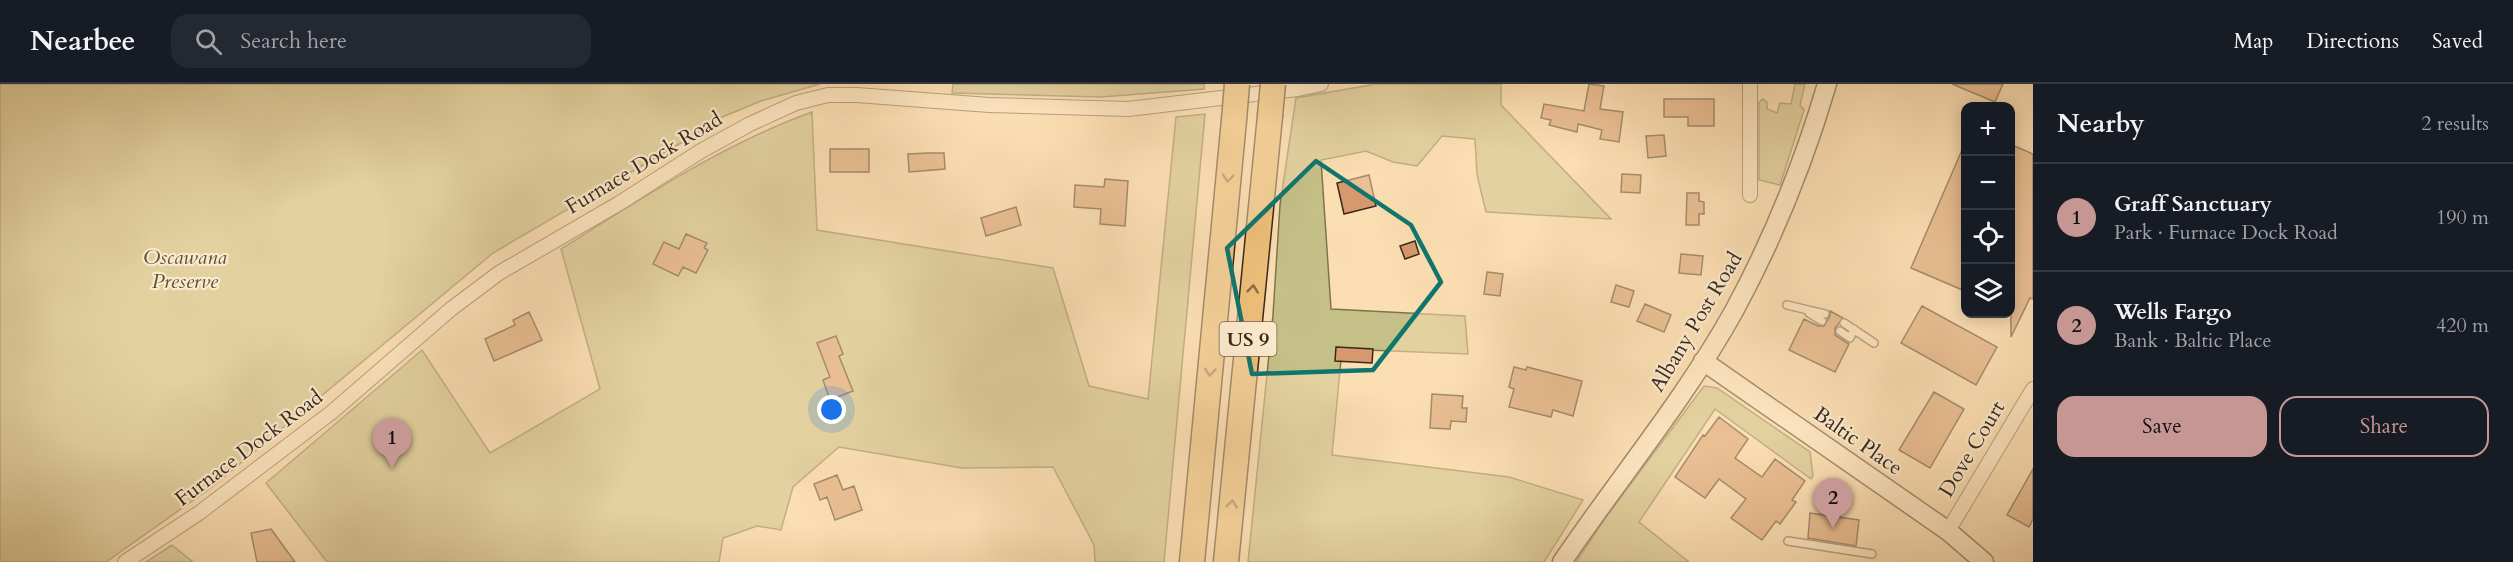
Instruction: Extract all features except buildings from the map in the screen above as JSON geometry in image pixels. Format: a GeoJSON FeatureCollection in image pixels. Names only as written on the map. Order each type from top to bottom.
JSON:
{"type":"FeatureCollection","features":[{"type":"Feature","properties":{"kind":"highway","name":"US 9"},"geometry":{"type":"LineString","coordinates":[[1192,562],[1237,84]]}},
{"type":"Feature","properties":{"kind":"highway","name":"US 9"},"geometry":{"type":"LineString","coordinates":[[1226,562],[1273,84]]}},
{"type":"Feature","properties":{"kind":"main road","name":"Albany Post Road"},"geometry":{"type":"LineString","coordinates":[[1562,562],[1703,362],[1734,311],[1766,246],[1802,159],[1827,84]]}},
{"type":"Feature","properties":{"kind":"main road","name":"Baltic Place"},"geometry":{"type":"LineString","coordinates":[[1703,362],[1948,531],[1984,562]]}},
{"type":"Feature","properties":{"kind":"street","name":"Furnace Dock Road"},"geometry":{"type":"LineString","coordinates":[[125,562],[199,513],[333,412],[451,309],[499,273],[609,209],[701,151],[750,124],[796,103],[828,95],[857,95],[989,105],[1128,109],[1298,89],[1321,84]]}},
{"type":"Feature","properties":{"kind":"street"},"geometry":{"type":"LineString","coordinates":[[1750,84],[1750,195]]}},
{"type":"Feature","properties":{"kind":"street","name":"Dove Court"},"geometry":{"type":"LineString","coordinates":[[1948,531],[2033,389]]}},
{"type":"Feature","properties":{"kind":"lane"},"geometry":{"type":"LineString","coordinates":[[1787,305],[1824,317]]}},
{"type":"Feature","properties":{"kind":"lane"},"geometry":{"type":"LineString","coordinates":[[1844,323],[1874,342]]}},
{"type":"Feature","properties":{"kind":"lane"},"geometry":{"type":"LineString","coordinates":[[1840,331],[1850,338],[1854,329]]}},
{"type":"Feature","properties":{"kind":"lane"},"geometry":{"type":"LineString","coordinates":[[1788,541],[1872,554]]}},
{"type":"Feature","properties":{"kind":"highlighted area"},"geometry":{"type":"Polygon","coordinates":[[[1316,161],[1411,225],[1441,282],[1373,370],[1252,374],[1227,248],[1316,161]]]}},
{"type":"Feature","properties":{"kind":"green space","name":"Oscawana Preserve"},"geometry":{"type":"Polygon","coordinates":[[[0,84],[820,84],[761,101],[720,118],[493,253],[212,487],[106,562],[0,562],[0,84]]]}},
{"type":"Feature","properties":{"kind":"green space"},"geometry":{"type":"Polygon","coordinates":[[[953,84],[1204,84],[1204,89],[1101,97],[952,93],[953,84]]]}},
{"type":"Feature","properties":{"kind":"green space"},"geometry":{"type":"Polygon","coordinates":[[[1376,84],[1501,84],[1501,105],[1611,219],[1486,212],[1477,175],[1475,139],[1442,136],[1417,166],[1393,162],[1366,151],[1321,160],[1331,309],[1465,316],[1468,354],[1342,349],[1332,455],[1509,477],[1583,500],[1544,562],[1248,562],[1273,315],[1280,205],[1296,98],[1376,84]]]}},
{"type":"Feature","properties":{"kind":"green space"},"geometry":{"type":"Polygon","coordinates":[[[1795,84],[1805,84],[1800,105],[1804,110],[1780,185],[1759,180],[1759,102],[1763,99],[1767,102],[1767,109],[1777,113],[1780,103],[1791,104],[1795,84]]]}},
{"type":"Feature","properties":{"kind":"green space"},"geometry":{"type":"Polygon","coordinates":[[[812,112],[817,230],[1053,268],[1089,386],[1148,399],[1176,117],[1205,114],[1164,562],[1095,562],[1094,545],[1053,467],[962,468],[839,447],[793,487],[781,530],[757,526],[723,538],[719,562],[327,562],[266,483],[422,350],[490,453],[600,389],[561,249],[715,156],[812,112]]]}},
{"type":"Feature","properties":{"kind":"green space"},"geometry":{"type":"Polygon","coordinates":[[[1704,386],[1717,388],[1810,452],[1813,476],[1811,479],[1715,409],[1639,522],[1689,562],[1576,562],[1606,517],[1704,386]]]}},
{"type":"Feature","properties":{"kind":"green space"},"geometry":{"type":"Polygon","coordinates":[[[172,545],[193,562],[146,562],[172,545]]]}},
{"type":"Feature","properties":{"kind":"place","name":"Graff Sanctuary"},"geometry":{"type":"Point","coordinates":[392,468]}},
{"type":"Feature","properties":{"kind":"place","name":"Wells Fargo"},"geometry":{"type":"Point","coordinates":[1833,528]}}]}
